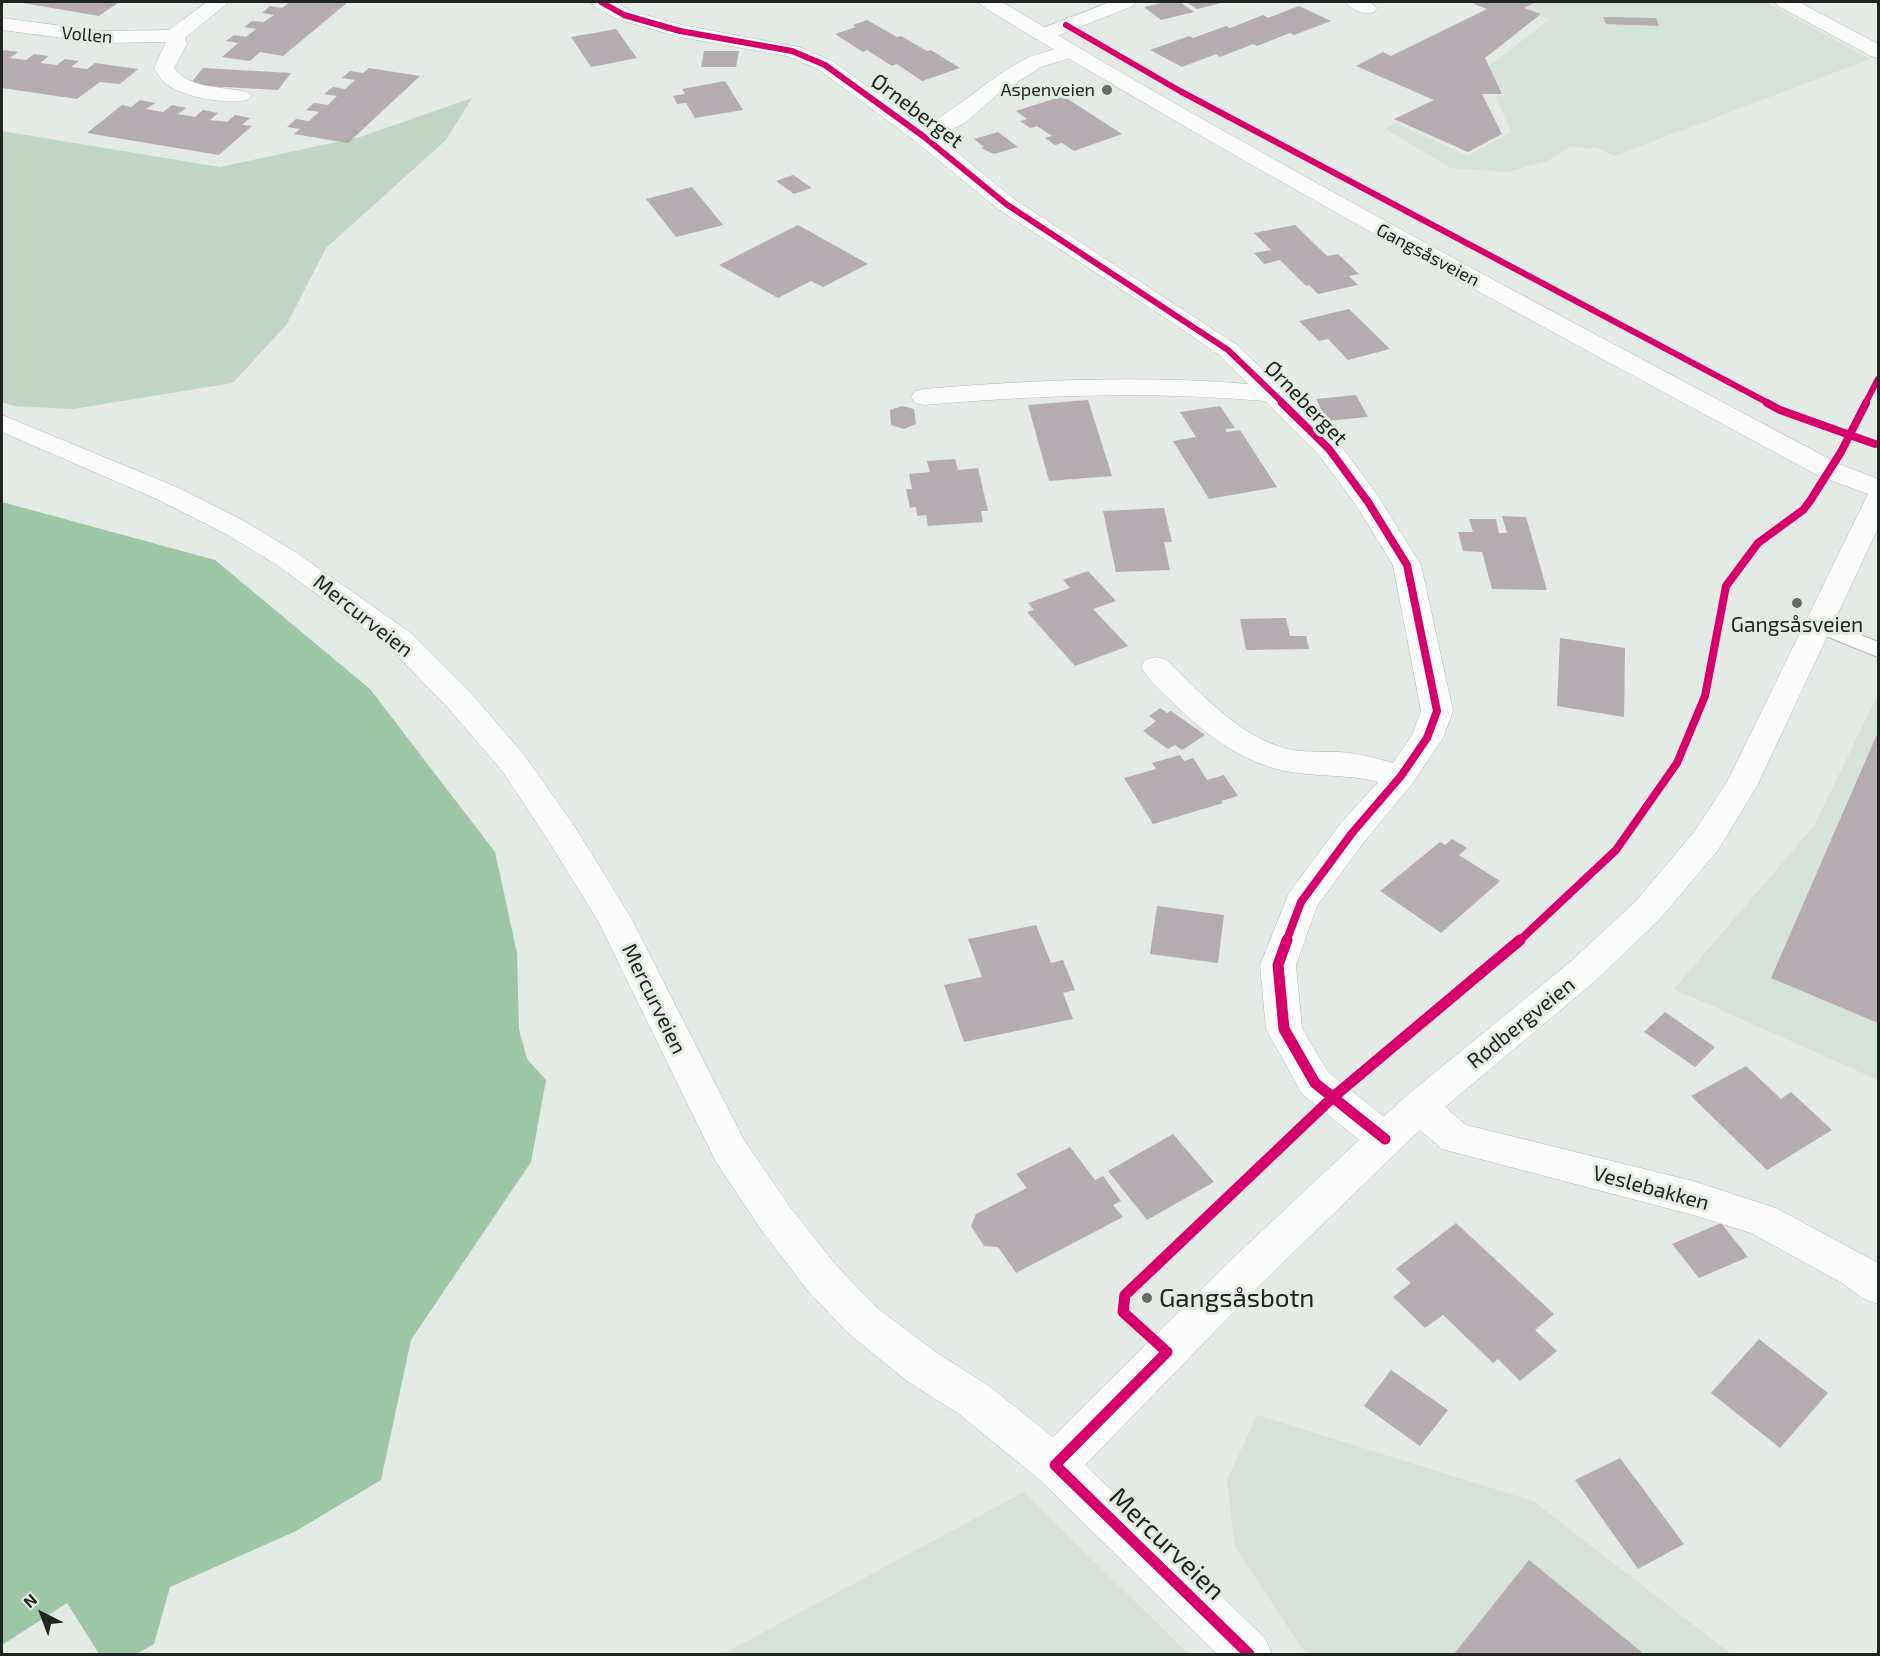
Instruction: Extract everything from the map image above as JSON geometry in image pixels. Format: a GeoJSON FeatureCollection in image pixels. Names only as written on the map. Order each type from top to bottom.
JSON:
{"type":"FeatureCollection","features":[{"type":"Feature","properties":{"kind":"street"},"geometry":{"type":"LineString","coordinates":[[219,2],[174,36],[177,44],[164,68],[170,78],[190,88],[240,96]]}},
{"type":"Feature","properties":{"kind":"street","name":"Ørneberget"},"geometry":{"type":"LineString","coordinates":[[601,2],[624,15],[680,31],[792,51],[825,65],[923,136],[1006,204],[1228,350],[1329,450],[1368,501],[1407,565],[1437,711],[1427,738],[1401,776],[1352,833],[1300,902],[1278,965],[1284,1029],[1315,1083],[1385,1139]]}},
{"type":"Feature","properties":{"kind":"street","name":"Gangsåsveien"},"geometry":{"type":"LineString","coordinates":[[989,2],[1229,146],[1420,251],[1829,470],[1878,488]]}},
{"type":"Feature","properties":{"kind":"street"},"geometry":{"type":"LineString","coordinates":[[1042,35],[1126,2]]}},
{"type":"Feature","properties":{"kind":"street"},"geometry":{"type":"LineString","coordinates":[[1785,2],[1878,52]]}},
{"type":"Feature","properties":{"kind":"street","name":"Vollen"},"geometry":{"type":"LineString","coordinates":[[2,24],[101,37],[174,36]]}},
{"type":"Feature","properties":{"kind":"street"},"geometry":{"type":"LineString","coordinates":[[923,136],[958,117],[991,90],[1034,63],[1070,52]]}},
{"type":"Feature","properties":{"kind":"street","name":"Ørneberget"},"geometry":{"type":"LineString","coordinates":[[924,397],[992,390],[1142,385],[1209,387],[1274,394]]}},
{"type":"Feature","properties":{"kind":"street","name":"Mercurveien"},"geometry":{"type":"LineString","coordinates":[[2,423],[169,494],[234,527],[287,559],[400,640],[460,701],[514,764],[563,836],[614,916],[730,1151],[776,1219],[809,1261],[862,1320],[922,1367],[974,1400],[1054,1465],[1249,1654]]}},
{"type":"Feature","properties":{"kind":"street","name":"Rødbergveien"},"geometry":{"type":"LineString","coordinates":[[1054,1465],[1247,1272],[1419,1107],[1582,972],[1648,910],[1706,841],[1741,786],[1878,500]]}},
{"type":"Feature","properties":{"kind":"street"},"geometry":{"type":"LineString","coordinates":[[1156,667],[1200,712],[1243,743],[1266,754],[1305,763],[1346,764],[1401,776]]}},
{"type":"Feature","properties":{"kind":"street","name":"Veslebakken"},"geometry":{"type":"LineString","coordinates":[[1419,1107],[1455,1138],[1693,1198],[1762,1220],[1856,1270],[1878,1286]]}},
{"type":"Feature","properties":{"kind":"lane"},"geometry":{"type":"LineString","coordinates":[[1819,625],[1878,650]]}},
{"type":"Feature","properties":{"kind":"shaded area"},"geometry":{"type":"Polygon","coordinates":[[[1537,2],[1765,2],[1870,59],[1614,156],[1595,147],[1589,149],[1572,146],[1547,161],[1507,172],[1451,168],[1385,129],[1395,123],[1468,156],[1511,132],[1496,97],[1504,96],[1488,67],[1550,19],[1523,9],[1537,2]]]}},
{"type":"Feature","properties":{"kind":"shaded area"},"geometry":{"type":"Polygon","coordinates":[[[472,98],[446,140],[326,248],[287,324],[233,383],[73,409],[14,406],[2,402],[2,131],[220,167],[360,137],[472,98]]]}},
{"type":"Feature","properties":{"kind":"shaded area"},"geometry":{"type":"Polygon","coordinates":[[[2,502],[215,560],[370,689],[495,852],[517,953],[519,1029],[527,1059],[546,1080],[531,1162],[411,1340],[381,1480],[296,1531],[170,1587],[154,1644],[136,1654],[99,1654],[67,1603],[2,1645],[2,502]]]}},
{"type":"Feature","properties":{"kind":"shaded area"},"geometry":{"type":"Polygon","coordinates":[[[1878,694],[1878,1080],[1674,989],[1814,826],[1878,694]]]}},
{"type":"Feature","properties":{"kind":"shaded area"},"geometry":{"type":"Polygon","coordinates":[[[1257,1415],[1533,1501],[1731,1654],[1309,1654],[1301,1647],[1235,1547],[1227,1480],[1257,1415]]]}},
{"type":"Feature","properties":{"kind":"shaded area"},"geometry":{"type":"Polygon","coordinates":[[[1024,1492],[1188,1654],[723,1654],[1024,1492]]]}},
{"type":"Feature","properties":{"kind":"building"},"geometry":{"type":"Polygon","coordinates":[[[17,2],[119,2],[99,16],[17,2]]]}},
{"type":"Feature","properties":{"kind":"building"},"geometry":{"type":"Polygon","coordinates":[[[290,2],[348,2],[283,56],[260,52],[250,61],[222,57],[238,43],[226,41],[234,35],[246,37],[256,29],[244,27],[252,21],[264,22],[274,15],[262,13],[270,6],[282,8],[290,2]]]}},
{"type":"Feature","properties":{"kind":"building"},"geometry":{"type":"Polygon","coordinates":[[[1166,2],[1180,2],[1194,12],[1161,20],[1144,7],[1166,2]]]}},
{"type":"Feature","properties":{"kind":"building"},"geometry":{"type":"Polygon","coordinates":[[[1186,2],[1225,2],[1197,9],[1186,2]]]}},
{"type":"Feature","properties":{"kind":"building"},"geometry":{"type":"Polygon","coordinates":[[[1479,2],[1536,2],[1524,8],[1541,14],[1485,58],[1502,94],[1482,94],[1502,134],[1468,152],[1394,119],[1434,100],[1356,66],[1383,52],[1391,56],[1487,9],[1474,4],[1479,2]]]}},
{"type":"Feature","properties":{"kind":"building"},"geometry":{"type":"Polygon","coordinates":[[[1299,6],[1331,21],[1294,35],[1290,33],[1257,46],[1253,44],[1220,57],[1216,54],[1182,67],[1150,50],[1189,36],[1193,38],[1226,26],[1230,28],[1263,15],[1268,18],[1299,6]]]}},
{"type":"Feature","properties":{"kind":"building"},"geometry":{"type":"Polygon","coordinates":[[[1603,17],[1656,18],[1659,26],[1606,24],[1603,17]]]}},
{"type":"Feature","properties":{"kind":"building"},"geometry":{"type":"Polygon","coordinates":[[[867,20],[897,37],[901,36],[927,51],[931,50],[960,68],[922,81],[897,64],[892,66],[867,50],[863,52],[835,34],[856,27],[853,25],[867,20]]]}},
{"type":"Feature","properties":{"kind":"building"},"geometry":{"type":"Polygon","coordinates":[[[616,29],[637,58],[591,67],[571,37],[616,29]]]}},
{"type":"Feature","properties":{"kind":"building"},"geometry":{"type":"Polygon","coordinates":[[[5,50],[18,52],[10,58],[26,60],[34,54],[49,56],[40,63],[57,65],[65,59],[79,61],[71,67],[87,69],[95,63],[138,69],[120,84],[100,82],[77,99],[2,88],[2,52],[5,50]]]}},
{"type":"Feature","properties":{"kind":"building"},"geometry":{"type":"Polygon","coordinates":[[[704,51],[739,51],[736,67],[701,67],[704,51]]]}},
{"type":"Feature","properties":{"kind":"building"},"geometry":{"type":"Polygon","coordinates":[[[203,68],[291,73],[278,90],[189,85],[203,68]]]}},
{"type":"Feature","properties":{"kind":"building"},"geometry":{"type":"Polygon","coordinates":[[[369,68],[420,76],[348,143],[294,134],[300,129],[287,127],[296,119],[309,121],[319,112],[306,110],[314,103],[328,105],[337,96],[324,94],[333,87],[345,89],[355,80],[342,78],[350,71],[363,73],[369,68]]]}},
{"type":"Feature","properties":{"kind":"building"},"geometry":{"type":"Polygon","coordinates":[[[725,81],[743,110],[695,118],[686,103],[677,104],[673,96],[685,94],[682,89],[725,81]]]}},
{"type":"Feature","properties":{"kind":"building"},"geometry":{"type":"Polygon","coordinates":[[[1063,96],[1122,134],[1074,151],[1062,143],[1055,145],[1045,138],[1052,136],[1037,126],[1030,128],[1020,121],[1027,119],[1016,111],[1063,96]]]}},
{"type":"Feature","properties":{"kind":"building"},"geometry":{"type":"Polygon","coordinates":[[[140,100],[155,103],[146,109],[163,112],[172,105],[186,108],[178,114],[195,117],[203,110],[218,113],[210,120],[227,122],[235,115],[250,118],[242,125],[252,126],[219,155],[87,133],[122,105],[131,107],[140,100]]]}},
{"type":"Feature","properties":{"kind":"building"},"geometry":{"type":"Polygon","coordinates":[[[998,132],[1018,147],[994,154],[981,148],[984,147],[974,139],[998,132]]]}},
{"type":"Feature","properties":{"kind":"building"},"geometry":{"type":"Polygon","coordinates":[[[793,175],[812,188],[794,194],[776,181],[793,175]]]}},
{"type":"Feature","properties":{"kind":"building"},"geometry":{"type":"Polygon","coordinates":[[[692,187],[723,225],[676,237],[646,199],[692,187]]]}},
{"type":"Feature","properties":{"kind":"building"},"geometry":{"type":"Polygon","coordinates":[[[798,225],[868,264],[823,287],[811,281],[778,298],[719,265],[798,225]]]}},
{"type":"Feature","properties":{"kind":"building"},"geometry":{"type":"Polygon","coordinates":[[[1295,225],[1327,256],[1338,254],[1359,274],[1349,276],[1358,285],[1318,294],[1309,285],[1306,286],[1280,260],[1264,264],[1254,253],[1271,250],[1254,233],[1295,225]]]}},
{"type":"Feature","properties":{"kind":"building"},"geometry":{"type":"Polygon","coordinates":[[[1349,309],[1390,349],[1348,360],[1328,339],[1319,341],[1299,321],[1349,309]]]}},
{"type":"Feature","properties":{"kind":"building"},"geometry":{"type":"Polygon","coordinates":[[[1356,395],[1368,417],[1327,421],[1316,399],[1356,395]]]}},
{"type":"Feature","properties":{"kind":"building"},"geometry":{"type":"Polygon","coordinates":[[[1088,400],[1112,476],[1049,481],[1028,405],[1088,400]]]}},
{"type":"Feature","properties":{"kind":"building"},"geometry":{"type":"Polygon","coordinates":[[[902,406],[914,409],[916,424],[904,429],[891,425],[890,410],[902,406]]]}},
{"type":"Feature","properties":{"kind":"building"},"geometry":{"type":"Polygon","coordinates":[[[1220,406],[1235,428],[1225,429],[1227,432],[1240,430],[1277,487],[1209,499],[1173,441],[1196,437],[1180,412],[1220,406]]]}},
{"type":"Feature","properties":{"kind":"building"},"geometry":{"type":"Polygon","coordinates":[[[955,459],[958,470],[978,468],[988,511],[981,511],[983,522],[928,526],[926,515],[917,516],[916,507],[910,508],[906,489],[912,489],[909,474],[930,472],[927,461],[955,459]]]}},
{"type":"Feature","properties":{"kind":"building"},"geometry":{"type":"Polygon","coordinates":[[[1164,508],[1172,542],[1164,542],[1170,570],[1116,572],[1103,511],[1164,508]]]}},
{"type":"Feature","properties":{"kind":"building"},"geometry":{"type":"Polygon","coordinates":[[[1502,516],[1526,517],[1547,590],[1492,589],[1482,552],[1463,551],[1458,532],[1473,532],[1469,519],[1496,519],[1499,533],[1507,533],[1502,516]]]}},
{"type":"Feature","properties":{"kind":"building"},"geometry":{"type":"Polygon","coordinates":[[[1088,571],[1116,601],[1093,609],[1128,646],[1075,666],[1027,612],[1034,610],[1028,603],[1070,588],[1063,580],[1088,571]]]}},
{"type":"Feature","properties":{"kind":"building"},"geometry":{"type":"Polygon","coordinates":[[[1286,618],[1290,636],[1306,636],[1309,649],[1246,650],[1240,619],[1286,618]]]}},
{"type":"Feature","properties":{"kind":"building"},"geometry":{"type":"Polygon","coordinates":[[[1560,638],[1625,648],[1624,717],[1557,706],[1560,638]]]}},
{"type":"Feature","properties":{"kind":"building"},"geometry":{"type":"Polygon","coordinates":[[[1160,708],[1167,713],[1171,711],[1205,735],[1182,750],[1175,745],[1168,749],[1143,731],[1156,721],[1149,716],[1160,708]]]}},
{"type":"Feature","properties":{"kind":"building"},"geometry":{"type":"Polygon","coordinates":[[[1878,732],[1878,1023],[1771,978],[1878,732]]]}},
{"type":"Feature","properties":{"kind":"building"},"geometry":{"type":"Polygon","coordinates":[[[1180,755],[1184,761],[1193,758],[1207,780],[1224,775],[1238,796],[1221,801],[1223,803],[1153,824],[1124,778],[1156,769],[1152,763],[1180,755]]]}},
{"type":"Feature","properties":{"kind":"building"},"geometry":{"type":"Polygon","coordinates":[[[1452,839],[1467,848],[1459,855],[1500,881],[1441,933],[1380,891],[1440,842],[1445,845],[1452,839]]]}},
{"type":"Feature","properties":{"kind":"building"},"geometry":{"type":"Polygon","coordinates":[[[1157,906],[1224,915],[1218,963],[1150,954],[1157,906]]]}},
{"type":"Feature","properties":{"kind":"building"},"geometry":{"type":"Polygon","coordinates":[[[1036,925],[1051,963],[1063,960],[1075,990],[1063,993],[1073,1019],[964,1042],[944,985],[982,977],[968,939],[1036,925]]]}},
{"type":"Feature","properties":{"kind":"building"},"geometry":{"type":"Polygon","coordinates":[[[1665,1012],[1715,1047],[1695,1067],[1644,1032],[1665,1012]]]}},
{"type":"Feature","properties":{"kind":"building"},"geometry":{"type":"Polygon","coordinates":[[[1746,1066],[1781,1099],[1791,1092],[1832,1130],[1767,1170],[1691,1096],[1746,1066]]]}},
{"type":"Feature","properties":{"kind":"building"},"geometry":{"type":"Polygon","coordinates":[[[1173,1134],[1214,1182],[1147,1220],[1108,1171],[1173,1134]]]}},
{"type":"Feature","properties":{"kind":"building"},"geometry":{"type":"Polygon","coordinates":[[[1070,1147],[1095,1180],[1103,1176],[1121,1201],[1113,1205],[1123,1217],[1016,1273],[998,1247],[984,1246],[971,1226],[976,1214],[1027,1188],[1016,1174],[1070,1147]]]}},
{"type":"Feature","properties":{"kind":"building"},"geometry":{"type":"Polygon","coordinates":[[[1456,1223],[1554,1314],[1535,1330],[1557,1351],[1520,1381],[1498,1359],[1493,1363],[1443,1315],[1425,1328],[1393,1297],[1411,1283],[1396,1269],[1456,1223]]]}},
{"type":"Feature","properties":{"kind":"building"},"geometry":{"type":"Polygon","coordinates":[[[1721,1223],[1748,1257],[1699,1278],[1672,1244],[1721,1223]]]}},
{"type":"Feature","properties":{"kind":"building"},"geometry":{"type":"Polygon","coordinates":[[[1759,1339],[1828,1393],[1780,1448],[1711,1393],[1759,1339]]]}},
{"type":"Feature","properties":{"kind":"building"},"geometry":{"type":"Polygon","coordinates":[[[1391,1370],[1448,1410],[1420,1446],[1364,1406],[1391,1370]]]}},
{"type":"Feature","properties":{"kind":"building"},"geometry":{"type":"Polygon","coordinates":[[[1620,1458],[1684,1544],[1638,1569],[1575,1480],[1620,1458]]]}},
{"type":"Feature","properties":{"kind":"building"},"geometry":{"type":"Polygon","coordinates":[[[1529,1560],[1644,1654],[1454,1654],[1529,1560]]]}},
{"type":"Feature","properties":{"kind":"cycle path"},"geometry":{"type":"LineString","coordinates":[[601,2],[624,15],[680,31],[792,51],[825,65],[923,136],[1006,204],[1228,350],[1329,449],[1368,502],[1407,565],[1437,711],[1427,738],[1401,776],[1352,833],[1301,902],[1278,965],[1284,1029],[1315,1083],[1385,1139]]}},
{"type":"Feature","properties":{"kind":"cycle path"},"geometry":{"type":"LineString","coordinates":[[1066,25],[1180,91],[1780,410],[1875,444]]}},
{"type":"Feature","properties":{"kind":"cycle path"},"geometry":{"type":"LineString","coordinates":[[1249,1654],[1055,1465],[1167,1352],[1123,1312],[1125,1295],[1332,1098],[1530,932],[1616,850],[1677,763],[1705,696],[1726,586],[1758,543],[1803,510],[1810,501],[1841,452],[1878,379]]}},
{"type":"Feature","properties":{"kind":"place","name":"Aspenveien"},"geometry":{"type":"Point","coordinates":[1107,90]}},
{"type":"Feature","properties":{"kind":"place","name":"Gangsåsveien"},"geometry":{"type":"Point","coordinates":[1797,603]}},
{"type":"Feature","properties":{"kind":"place","name":"Gangsåsbotn"},"geometry":{"type":"Point","coordinates":[1147,1298]}}]}
